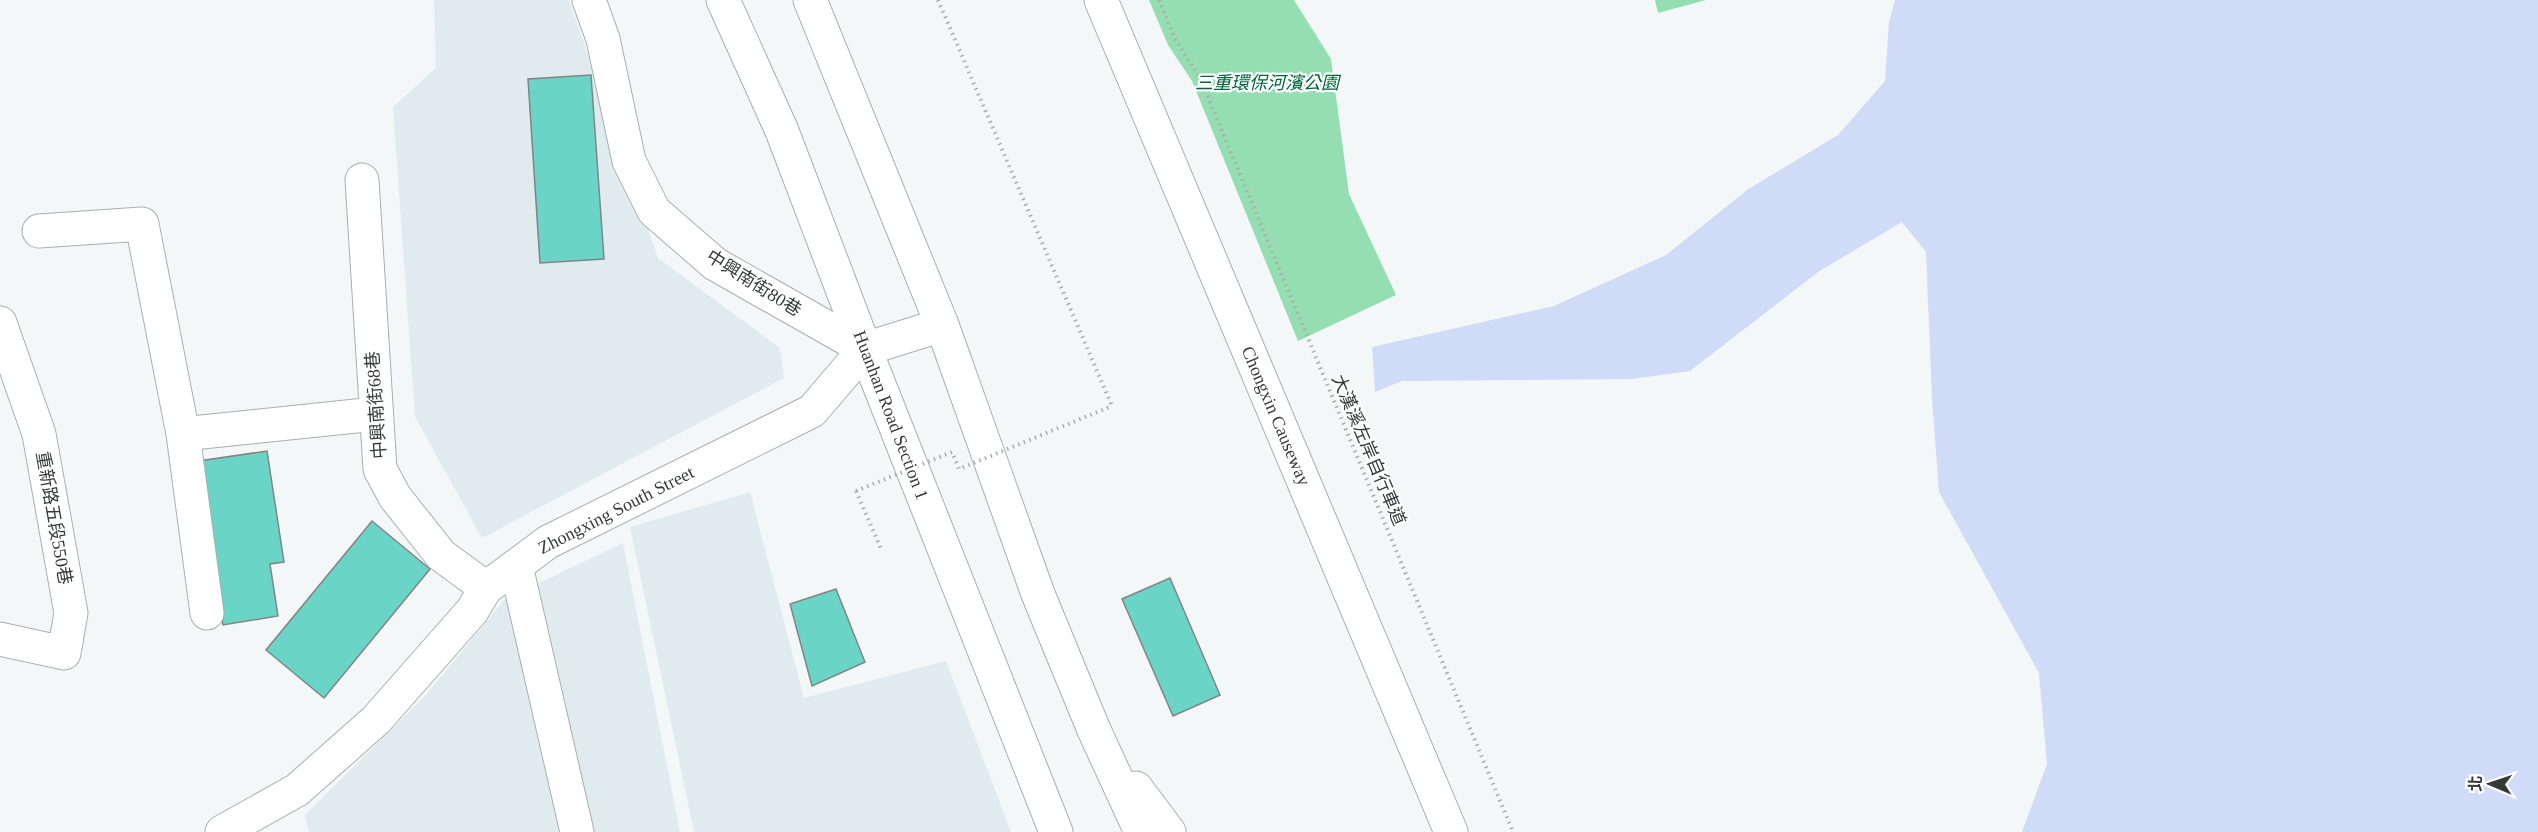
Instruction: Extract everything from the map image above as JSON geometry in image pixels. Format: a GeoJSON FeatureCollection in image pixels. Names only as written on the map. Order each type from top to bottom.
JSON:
{"type":"FeatureCollection","features":[{"type":"Feature","properties":{"kind":"street","name":"中興南街80巷"},"geometry":{"type":"LineString","coordinates":[[589,0],[603,39],[629,160],[654,211],[715,264],[865,349]]}},
{"type":"Feature","properties":{"kind":"street","name":"Huanhan Road Section 1"},"geometry":{"type":"LineString","coordinates":[[723,0],[782,131],[865,349],[1056,832]]}},
{"type":"Feature","properties":{"kind":"street"},"geometry":{"type":"LineString","coordinates":[[810,0],[942,325],[1038,594],[1094,730],[1141,832]]}},
{"type":"Feature","properties":{"kind":"street","name":"Chongxin Causeway"},"geometry":{"type":"LineString","coordinates":[[1101,0],[1451,832]]}},
{"type":"Feature","properties":{"kind":"street","name":"中興南街68巷"},"geometry":{"type":"LineString","coordinates":[[362,180],[380,469],[395,497],[441,555],[486,588]]}},
{"type":"Feature","properties":{"kind":"street"},"geometry":{"type":"LineString","coordinates":[[39,231],[142,224],[183,434],[207,612]]}},
{"type":"Feature","properties":{"kind":"street","name":"重新路五段550巷"},"geometry":{"type":"LineString","coordinates":[[0,323],[39,434],[70,613],[64,653],[0,639]]}},
{"type":"Feature","properties":{"kind":"street"},"geometry":{"type":"LineString","coordinates":[[865,349],[942,325]]}},
{"type":"Feature","properties":{"kind":"street","name":"Zhongxing South Street"},"geometry":{"type":"LineString","coordinates":[[222,832],[297,790],[376,720],[472,611],[486,588],[548,542],[812,411],[865,349]]}},
{"type":"Feature","properties":{"kind":"street"},"geometry":{"type":"LineString","coordinates":[[183,434],[375,414]]}},
{"type":"Feature","properties":{"kind":"street"},"geometry":{"type":"LineString","coordinates":[[516,566],[577,832]]}},
{"type":"Feature","properties":{"kind":"street"},"geometry":{"type":"LineString","coordinates":[[1094,730],[1169,832]]}},
{"type":"Feature","properties":{"kind":"street"},"geometry":{"type":"LineString","coordinates":[[1042,800],[1065,832]]}},
{"type":"Feature","properties":{"kind":"path"},"geometry":{"type":"LineString","coordinates":[[882,551],[856,491],[952,452],[959,469],[1112,406],[938,0]]}},
{"type":"Feature","properties":{"kind":"path","name":"大漢溪左岸自行車道"},"geometry":{"type":"LineString","coordinates":[[1159,0],[1175,39],[1200,78],[1513,832]]}},
{"type":"Feature","properties":{"kind":"shaded area"},"geometry":{"type":"Polygon","coordinates":[[[434,0],[569,0],[658,258],[780,348],[784,378],[482,538],[415,417],[393,107],[436,68],[434,0]]]}},
{"type":"Feature","properties":{"kind":"shaded area"},"geometry":{"type":"Polygon","coordinates":[[[750,492],[804,698],[946,661],[1011,832],[694,832],[630,527],[750,492]]]}},
{"type":"Feature","properties":{"kind":"shaded area"},"geometry":{"type":"Polygon","coordinates":[[[623,543],[680,832],[309,832],[305,815],[427,694],[504,600],[623,543]]]}},
{"type":"Feature","properties":{"kind":"green space","name":"三重環保河濱公園"},"geometry":{"type":"Polygon","coordinates":[[[1149,0],[1294,0],[1331,59],[1349,194],[1396,295],[1298,341],[1192,81],[1168,45],[1149,0]]]}},
{"type":"Feature","properties":{"kind":"green space"},"geometry":{"type":"Polygon","coordinates":[[[1655,0],[1706,0],[1658,13],[1655,0]]]}},
{"type":"Feature","properties":{"kind":"water"},"geometry":{"type":"Polygon","coordinates":[[[1895,0],[2538,0],[2538,832],[2022,832],[2047,764],[2039,673],[1939,492],[1932,398],[1926,252],[1902,222],[1818,272],[1690,371],[1631,379],[1402,381],[1375,392],[1372,347],[1554,306],[1666,255],[1747,190],[1838,135],[1885,81],[1889,22],[1895,0]]]}},
{"type":"Feature","properties":{"kind":"building"},"geometry":{"type":"Polygon","coordinates":[[[591,75],[604,259],[540,263],[528,79],[591,75]]]}},
{"type":"Feature","properties":{"kind":"building"},"geometry":{"type":"Polygon","coordinates":[[[267,451],[284,562],[270,564],[278,616],[223,625],[199,461],[267,451]]]}},
{"type":"Feature","properties":{"kind":"building"},"geometry":{"type":"Polygon","coordinates":[[[372,521],[430,569],[324,698],[266,650],[372,521]]]}},
{"type":"Feature","properties":{"kind":"building"},"geometry":{"type":"Polygon","coordinates":[[[1170,578],[1220,695],[1173,716],[1122,599],[1170,578]]]}},
{"type":"Feature","properties":{"kind":"building"},"geometry":{"type":"Polygon","coordinates":[[[836,589],[865,662],[812,686],[790,604],[836,589]]]}}]}
